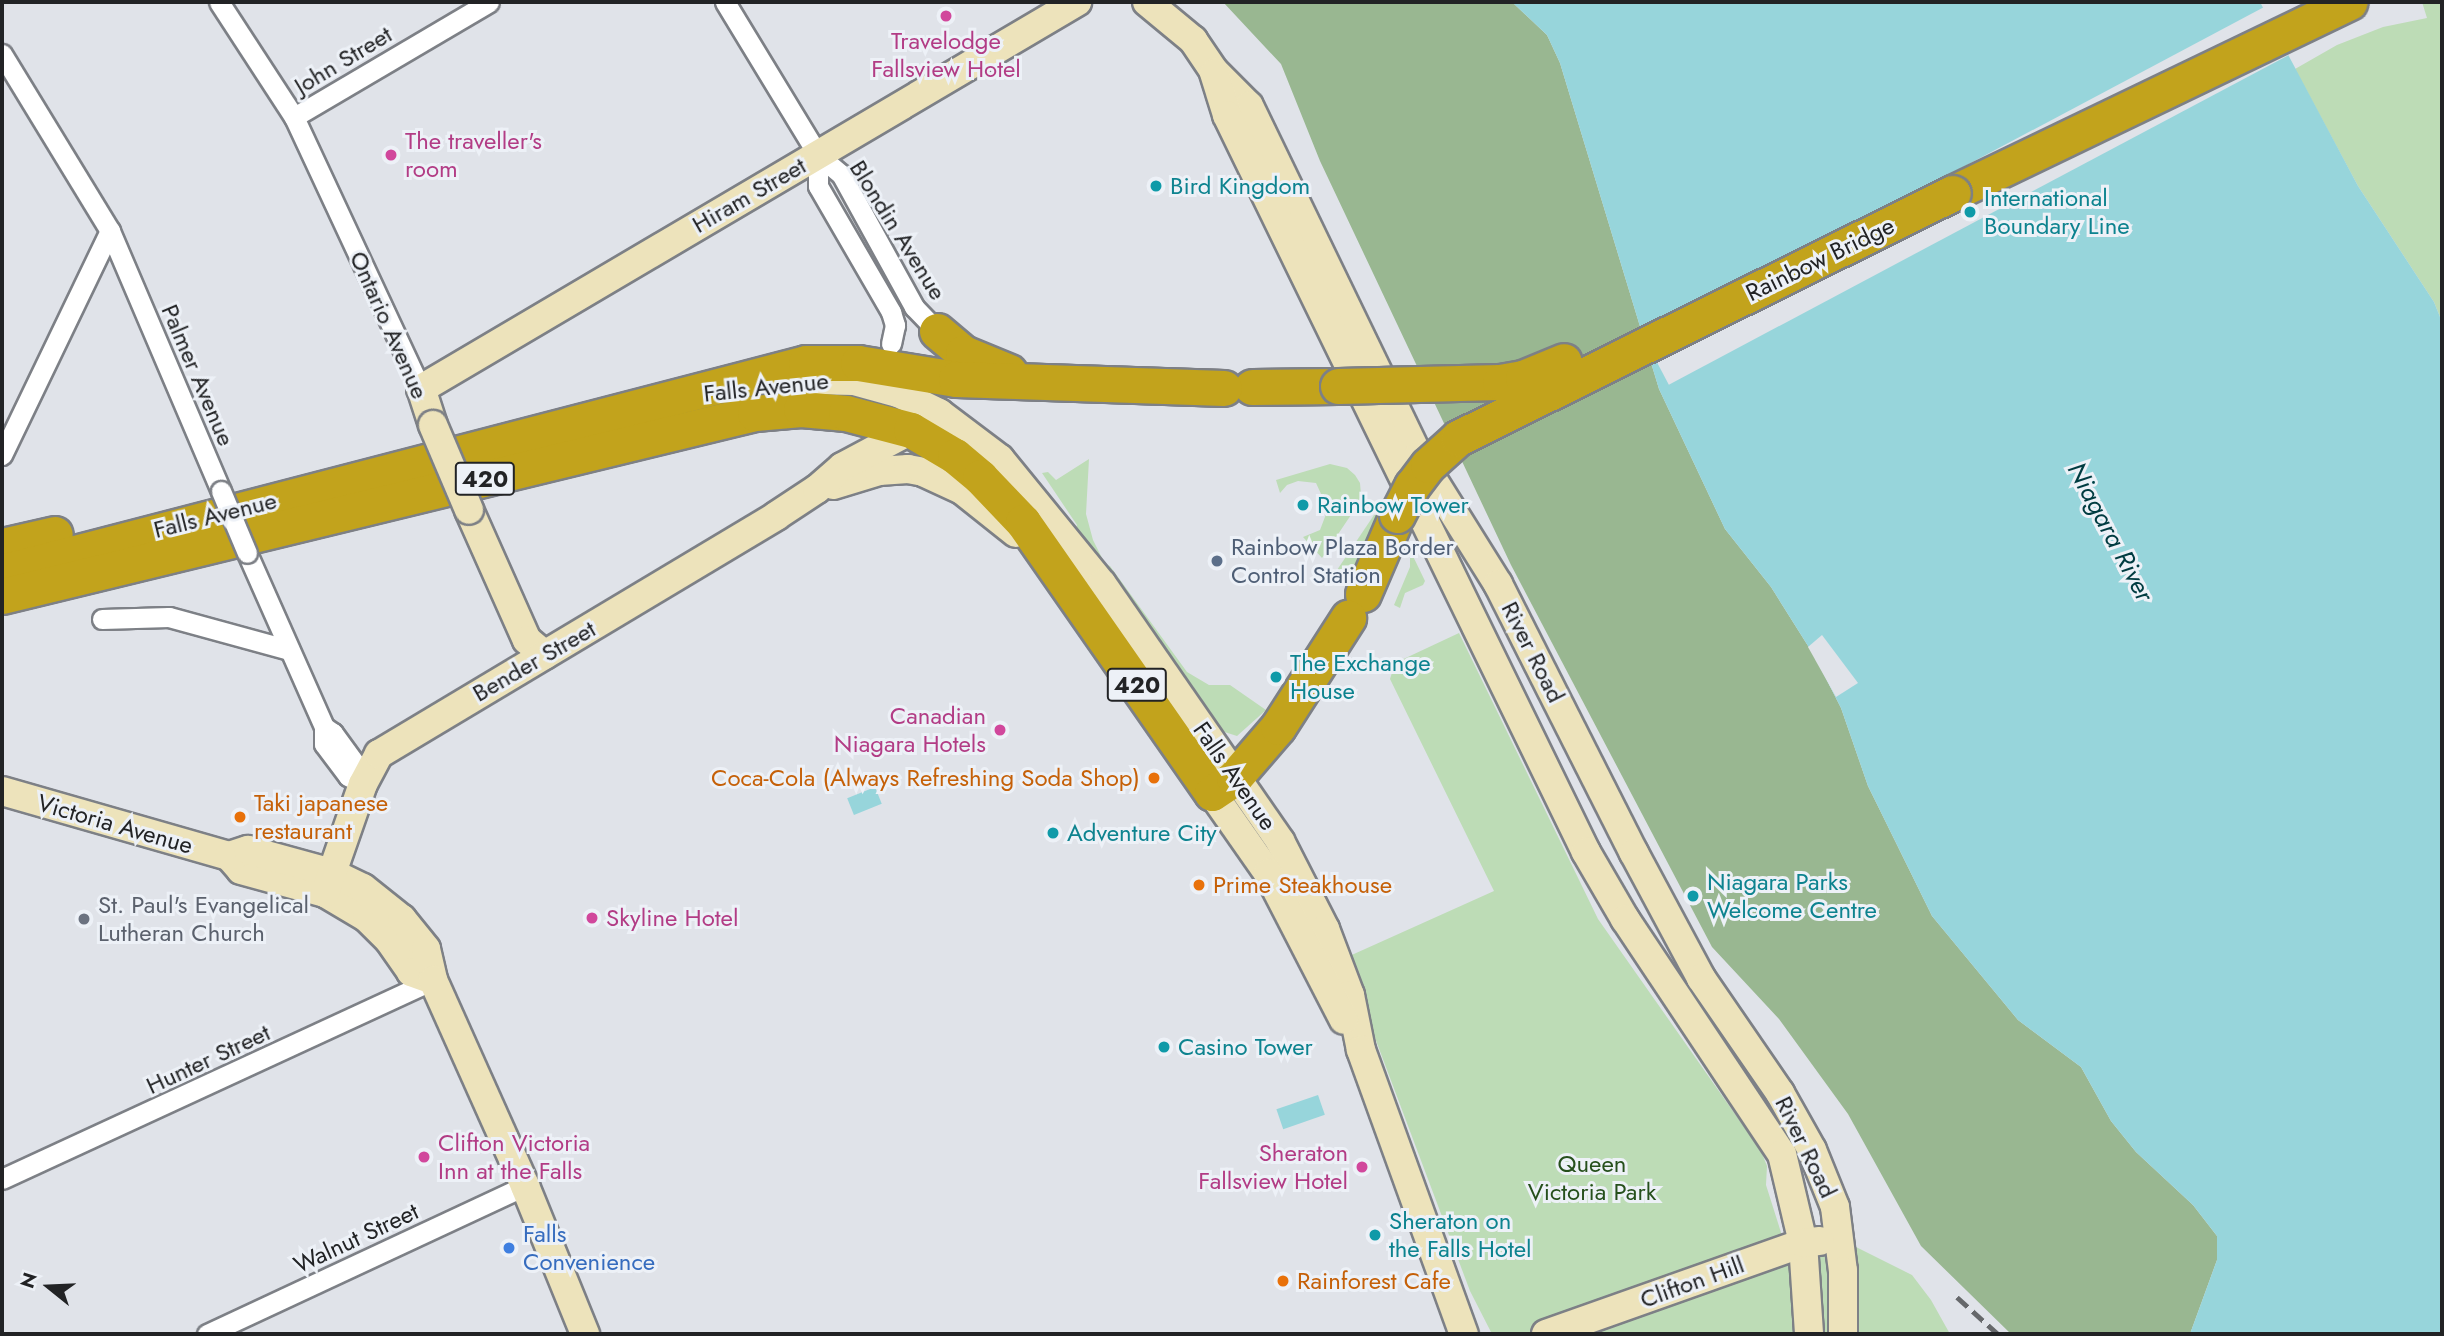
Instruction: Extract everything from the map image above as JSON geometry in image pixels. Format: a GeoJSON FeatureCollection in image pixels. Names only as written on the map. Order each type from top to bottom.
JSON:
{"type":"FeatureCollection","features":[{"type":"Feature","properties":{"kind":"highway","name":"Rainbow Bridge"},"geometry":{"type":"LineString","coordinates":[[1050,382],[1238,388],[1500,382],[1540,373],[1938,176],[2301,2]]}},
{"type":"Feature","properties":{"kind":"highway","name":"Rainbow Bridge"},"geometry":{"type":"LineString","coordinates":[[1223,785],[1278,727],[1355,606],[1412,486],[1428,465],[1458,438],[2350,2]]}},
{"type":"Feature","properties":{"kind":"highway"},"geometry":{"type":"LineString","coordinates":[[937,331],[963,353],[979,361],[1024,378],[1050,382]]}},
{"type":"Feature","properties":{"kind":"highway"},"geometry":{"type":"LineString","coordinates":[[858,363],[883,355],[891,344]]}},
{"type":"Feature","properties":{"kind":"highway"},"geometry":{"type":"LineString","coordinates":[[698,394],[732,380],[806,363],[858,363],[941,377],[1050,382]]}},
{"type":"Feature","properties":{"kind":"highway","name":"Falls Avenue"},"geometry":{"type":"LineString","coordinates":[[2,596],[223,526],[698,394]]}},
{"type":"Feature","properties":{"kind":"highway","name":"Falls Avenue"},"geometry":{"type":"LineString","coordinates":[[2,572],[755,413],[802,410],[925,422],[955,456],[987,483],[1023,522],[1223,785]]}},
{"type":"Feature","properties":{"kind":"highway"},"geometry":{"type":"LineString","coordinates":[[2,546],[133,516],[223,526]]}},
{"type":"Feature","properties":{"kind":"highway"},"geometry":{"type":"LineString","coordinates":[[2,617],[171,574],[223,526]]}},
{"type":"Feature","properties":{"kind":"main road","name":"Hiram Street"},"geometry":{"type":"LineString","coordinates":[[421,389],[1077,2]]}},
{"type":"Feature","properties":{"kind":"main road","name":"River Road"},"geometry":{"type":"LineString","coordinates":[[1147,2],[1193,40],[1214,71],[1249,106],[1418,456],[1498,584],[1633,853],[1701,978],[1780,1093],[1812,1150],[1835,1207],[1844,1291],[1843,1334]]}},
{"type":"Feature","properties":{"kind":"main road","name":"River Road"},"geometry":{"type":"LineString","coordinates":[[1214,71],[1227,115],[1586,852],[1625,919],[1782,1154],[1803,1243],[1809,1334]]}},
{"type":"Feature","properties":{"kind":"main road","name":"Falls Avenue"},"geometry":{"type":"LineString","coordinates":[[698,394],[785,381],[835,379],[898,393],[925,422],[980,442],[1015,475],[1102,584],[1223,785],[1361,1050],[1464,1334]]}},
{"type":"Feature","properties":{"kind":"main road","name":"Ontario Avenue"},"geometry":{"type":"LineString","coordinates":[[421,389],[433,425],[527,640],[545,654]]}},
{"type":"Feature","properties":{"kind":"main road","name":"Bender Street"},"geometry":{"type":"LineString","coordinates":[[328,883],[363,784],[379,754],[817,489],[842,467],[925,422]]}},
{"type":"Feature","properties":{"kind":"main road","name":"Bender Street"},"geometry":{"type":"LineString","coordinates":[[817,489],[879,471],[901,469],[923,472],[962,490],[1052,561]]}},
{"type":"Feature","properties":{"kind":"main road","name":"Victoria Avenue"},"geometry":{"type":"LineString","coordinates":[[2,791],[229,856],[248,850],[328,883],[363,888],[401,919],[426,949],[433,980],[525,1186],[585,1334]]}},
{"type":"Feature","properties":{"kind":"main road","name":"Clifton Hill"},"geometry":{"type":"LineString","coordinates":[[1546,1334],[1803,1243],[1840,1238]]}},
{"type":"Feature","properties":{"kind":"street","name":"Ontario Avenue"},"geometry":{"type":"LineString","coordinates":[[219,2],[294,117],[421,389]]}},
{"type":"Feature","properties":{"kind":"street","name":"John Street"},"geometry":{"type":"LineString","coordinates":[[294,117],[489,2]]}},
{"type":"Feature","properties":{"kind":"street","name":"Blondin Avenue"},"geometry":{"type":"LineString","coordinates":[[725,2],[818,155],[841,174],[914,307],[937,331]]}},
{"type":"Feature","properties":{"kind":"street","name":"Palmer Avenue"},"geometry":{"type":"LineString","coordinates":[[2,54],[110,231],[223,526],[290,650],[324,727],[324,744],[348,776],[363,784]]}},
{"type":"Feature","properties":{"kind":"street","name":"Blondin Avenue"},"geometry":{"type":"LineString","coordinates":[[818,155],[818,186],[891,312],[895,325],[891,344]]}},
{"type":"Feature","properties":{"kind":"street"},"geometry":{"type":"LineString","coordinates":[[2,454],[110,231]]}},
{"type":"Feature","properties":{"kind":"street"},"geometry":{"type":"LineString","coordinates":[[102,619],[169,617],[290,650]]}},
{"type":"Feature","properties":{"kind":"street","name":"Hunter Street"},"geometry":{"type":"LineString","coordinates":[[2,1179],[433,980]]}},
{"type":"Feature","properties":{"kind":"street","name":"Walnut Street"},"geometry":{"type":"LineString","coordinates":[[207,1334],[250,1325],[525,1186]]}},
{"type":"Feature","properties":{"kind":"green space"},"geometry":{"type":"Polygon","coordinates":[[[1223,2],[1512,2],[1547,35],[1560,63],[1659,389],[1725,529],[1771,587],[1815,657],[1841,708],[1868,786],[1932,916],[2018,1020],[2081,1067],[2111,1121],[2136,1152],[2193,1205],[2217,1236],[2217,1260],[2190,1334],[2011,1334],[1921,1246],[1848,1114],[1779,1019],[1712,947],[1511,565],[1320,161],[1281,64],[1223,2]]]}},
{"type":"Feature","properties":{"kind":"green space"},"geometry":{"type":"Polygon","coordinates":[[[2422,2],[2442,2],[2442,322],[2434,302],[2358,186],[2295,69],[2337,45],[2383,27],[2427,18],[2422,2]]]}},
{"type":"Feature","properties":{"kind":"green space"},"geometry":{"type":"Polygon","coordinates":[[[1089,459],[1086,514],[1093,540],[1105,564],[1110,566],[1187,672],[1209,685],[1230,685],[1266,710],[1237,736],[1212,728],[1075,531],[1077,525],[1042,473],[1048,472],[1056,480],[1089,459]]]}},
{"type":"Feature","properties":{"kind":"green space"},"geometry":{"type":"Polygon","coordinates":[[[1330,464],[1347,468],[1355,475],[1360,483],[1361,495],[1357,506],[1322,558],[1303,537],[1320,530],[1328,509],[1316,483],[1298,481],[1287,485],[1280,493],[1276,480],[1330,464]]]}},
{"type":"Feature","properties":{"kind":"green space"},"geometry":{"type":"Polygon","coordinates":[[[1374,515],[1379,515],[1349,579],[1337,570],[1374,515]]]}},
{"type":"Feature","properties":{"kind":"green space"},"geometry":{"type":"Polygon","coordinates":[[[1410,550],[1425,581],[1423,585],[1405,593],[1400,608],[1394,605],[1410,567],[1410,550]]]}},
{"type":"Feature","properties":{"kind":"green space","name":"Queen Victoria Park"},"geometry":{"type":"Polygon","coordinates":[[[1459,633],[1598,919],[1761,1151],[1767,1166],[1766,1185],[1784,1242],[1840,1239],[1912,1275],[1931,1300],[1950,1334],[1492,1334],[1470,1291],[1345,958],[1494,891],[1390,679],[1395,663],[1459,633]]]}},
{"type":"Feature","properties":{"kind":"water","name":"Niagara River"},"geometry":{"type":"Polygon","coordinates":[[[1512,2],[2260,2],[2358,186],[2434,302],[2442,322],[2442,1334],[2190,1334],[2217,1260],[2217,1236],[2193,1205],[2136,1152],[2111,1121],[2081,1067],[2018,1020],[1932,916],[1868,786],[1841,708],[1815,657],[1771,587],[1725,529],[1659,389],[1560,63],[1547,35],[1512,2]]]}},
{"type":"Feature","properties":{"kind":"water"},"geometry":{"type":"Polygon","coordinates":[[[875,787],[882,804],[854,815],[847,798],[875,787]]]}},
{"type":"Feature","properties":{"kind":"water"},"geometry":{"type":"Polygon","coordinates":[[[1318,1095],[1325,1115],[1283,1129],[1276,1109],[1318,1095]]]}},
{"type":"Feature","properties":{"kind":"pier"},"geometry":{"type":"Polygon","coordinates":[[[2266,6],[2291,54],[1669,385],[1644,337],[2266,6]]]}},
{"type":"Feature","properties":{"kind":"pier"},"geometry":{"type":"Polygon","coordinates":[[[1822,635],[1858,683],[1836,697],[1808,647],[1822,635]]]}},
{"type":"Feature","properties":{"kind":"railway"},"geometry":{"type":"LineString","coordinates":[[1957,1297],[1998,1334]]}},
{"type":"Feature","properties":{"kind":"place","name":"Travelodge Fallsview Hotel"},"geometry":{"type":"Point","coordinates":[946,16]}},
{"type":"Feature","properties":{"kind":"place","name":"The traveller's room"},"geometry":{"type":"Point","coordinates":[391,155]}},
{"type":"Feature","properties":{"kind":"place","name":"Bird Kingdom"},"geometry":{"type":"Point","coordinates":[1156,186]}},
{"type":"Feature","properties":{"kind":"place","name":"International Boundary Line"},"geometry":{"type":"Point","coordinates":[1970,212]}},
{"type":"Feature","properties":{"kind":"place","name":"Rainbow Tower"},"geometry":{"type":"Point","coordinates":[1303,505]}},
{"type":"Feature","properties":{"kind":"place","name":"Rainbow Plaza Border Control Station"},"geometry":{"type":"Point","coordinates":[1217,561]}},
{"type":"Feature","properties":{"kind":"place","name":"The Exchange House"},"geometry":{"type":"Point","coordinates":[1276,677]}},
{"type":"Feature","properties":{"kind":"place","name":"Canadian Niagara Hotels"},"geometry":{"type":"Point","coordinates":[1000,730]}},
{"type":"Feature","properties":{"kind":"place","name":"Coca-Cola (Always Refreshing Soda Shop)"},"geometry":{"type":"Point","coordinates":[1154,778]}},
{"type":"Feature","properties":{"kind":"place","name":"Taki japanese restaurant"},"geometry":{"type":"Point","coordinates":[240,817]}},
{"type":"Feature","properties":{"kind":"place","name":"Adventure City"},"geometry":{"type":"Point","coordinates":[1053,833]}},
{"type":"Feature","properties":{"kind":"place","name":"Prime Steakhouse"},"geometry":{"type":"Point","coordinates":[1199,885]}},
{"type":"Feature","properties":{"kind":"place","name":"Niagara Parks Welcome Centre"},"geometry":{"type":"Point","coordinates":[1693,896]}},
{"type":"Feature","properties":{"kind":"place","name":"Skyline Hotel"},"geometry":{"type":"Point","coordinates":[592,918]}},
{"type":"Feature","properties":{"kind":"place","name":"St. Paul's Evangelical Lutheran Church"},"geometry":{"type":"Point","coordinates":[84,919]}},
{"type":"Feature","properties":{"kind":"place","name":"Casino Tower"},"geometry":{"type":"Point","coordinates":[1164,1047]}},
{"type":"Feature","properties":{"kind":"place","name":"Clifton Victoria Inn at the Falls"},"geometry":{"type":"Point","coordinates":[424,1157]}},
{"type":"Feature","properties":{"kind":"place","name":"Sheraton Fallsview Hotel"},"geometry":{"type":"Point","coordinates":[1362,1167]}},
{"type":"Feature","properties":{"kind":"place","name":"Sheraton on the Falls Hotel"},"geometry":{"type":"Point","coordinates":[1375,1235]}},
{"type":"Feature","properties":{"kind":"place","name":"Falls Convenience"},"geometry":{"type":"Point","coordinates":[509,1248]}},
{"type":"Feature","properties":{"kind":"place","name":"Rainforest Cafe"},"geometry":{"type":"Point","coordinates":[1283,1281]}}]}
